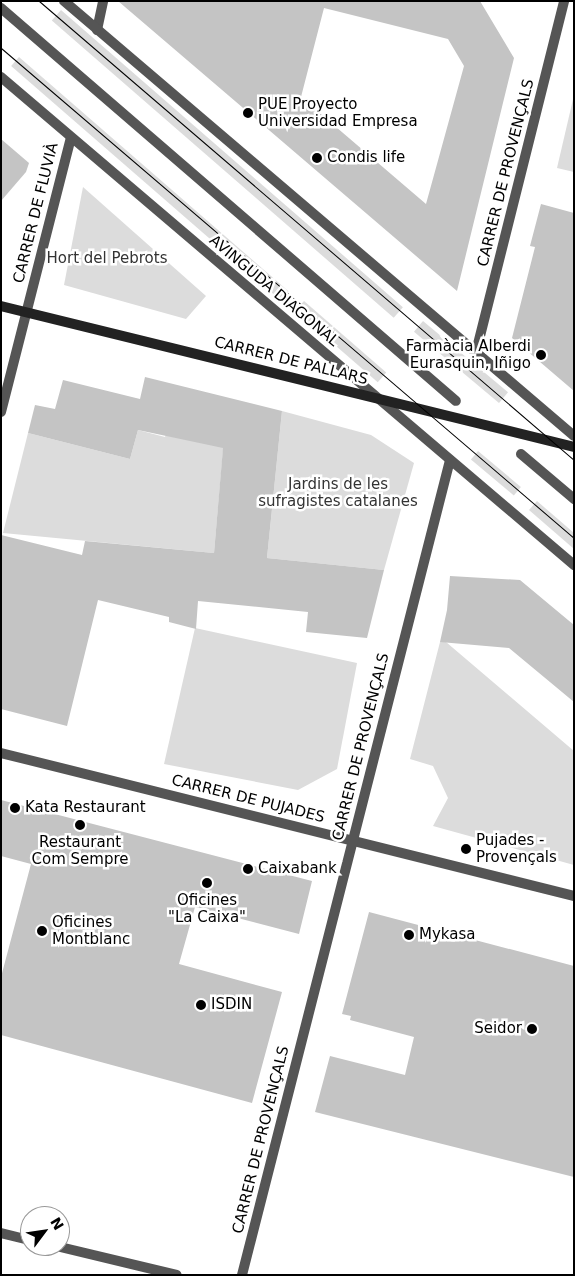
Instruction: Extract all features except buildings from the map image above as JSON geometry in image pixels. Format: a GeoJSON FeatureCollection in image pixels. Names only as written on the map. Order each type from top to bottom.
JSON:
{"type":"FeatureCollection","features":[{"type":"Feature","properties":{"kind":"main road","name":"CARRER DE PALLARS"},"geometry":{"type":"LineString","coordinates":[[1,306],[375,397],[491,429],[574,447]]}},
{"type":"Feature","properties":{"kind":"street"},"geometry":{"type":"LineString","coordinates":[[64,1],[574,436]]}},
{"type":"Feature","properties":{"kind":"street"},"geometry":{"type":"LineString","coordinates":[[97,30],[103,1]]}},
{"type":"Feature","properties":{"kind":"street","name":"CARRER DE PROVENÇALS"},"geometry":{"type":"LineString","coordinates":[[476,352],[564,1]]}},
{"type":"Feature","properties":{"kind":"street"},"geometry":{"type":"LineString","coordinates":[[1,8],[456,400]]}},
{"type":"Feature","properties":{"kind":"street","name":"AVINGUDA DIAGONAL"},"geometry":{"type":"LineString","coordinates":[[1,76],[71,138],[574,565]]}},
{"type":"Feature","properties":{"kind":"street","name":"CARRER DE FLUVIÀ"},"geometry":{"type":"LineString","coordinates":[[1,412],[71,138]]}},
{"type":"Feature","properties":{"kind":"street"},"geometry":{"type":"LineString","coordinates":[[521,454],[574,499]]}},
{"type":"Feature","properties":{"kind":"street","name":"CARRER DE PROVENÇALS"},"geometry":{"type":"LineString","coordinates":[[242,1275],[450,460]]}},
{"type":"Feature","properties":{"kind":"street","name":"CARRER DE PUJADES"},"geometry":{"type":"LineString","coordinates":[[1,753],[574,896]]}},
{"type":"Feature","properties":{"kind":"street"},"geometry":{"type":"LineString","coordinates":[[1,1233],[20,1238]]}},
{"type":"Feature","properties":{"kind":"street"},"geometry":{"type":"LineString","coordinates":[[70,1249],[177,1275]]}},
{"type":"Feature","properties":{"kind":"green space"},"geometry":{"type":"Polygon","coordinates":[[[61,10],[403,307],[394,318],[52,21],[61,10]]]}},
{"type":"Feature","properties":{"kind":"green space"},"geometry":{"type":"Polygon","coordinates":[[[19,57],[288,291],[281,300],[11,66],[19,57]]]}},
{"type":"Feature","properties":{"kind":"green space"},"geometry":{"type":"Polygon","coordinates":[[[574,95],[574,172],[557,168],[574,95]]]}},
{"type":"Feature","properties":{"kind":"green space","name":"Hort del Pebrots"},"geometry":{"type":"Polygon","coordinates":[[[83,187],[206,296],[186,319],[64,285],[83,187]]]}},
{"type":"Feature","properties":{"kind":"green space"},"geometry":{"type":"Polygon","coordinates":[[[304,301],[386,373],[378,382],[295,311],[304,301]]]}},
{"type":"Feature","properties":{"kind":"green space"},"geometry":{"type":"Polygon","coordinates":[[[423,321],[508,392],[499,403],[414,332],[423,321]]]}},
{"type":"Feature","properties":{"kind":"green space","name":"Jardins de les sufragistes catalanes"},"geometry":{"type":"Polygon","coordinates":[[[282,411],[371,435],[414,463],[384,570],[267,558],[282,411]]]}},
{"type":"Feature","properties":{"kind":"green space","name":"Jardins de les sufragistes catalanes"},"geometry":{"type":"Polygon","coordinates":[[[138,430],[165,437],[166,434],[224,439],[214,553],[3,533],[28,433],[130,459],[138,430]]]}},
{"type":"Feature","properties":{"kind":"green space"},"geometry":{"type":"Polygon","coordinates":[[[478,451],[521,487],[514,495],[471,459],[478,451]]]}},
{"type":"Feature","properties":{"kind":"green space"},"geometry":{"type":"Polygon","coordinates":[[[537,501],[574,533],[574,549],[529,510],[537,501]]]}},
{"type":"Feature","properties":{"kind":"green space"},"geometry":{"type":"Polygon","coordinates":[[[195,628],[357,663],[337,769],[298,790],[164,764],[195,628]]]}},
{"type":"Feature","properties":{"kind":"green space"},"geometry":{"type":"Polygon","coordinates":[[[440,642],[446,642],[574,751],[574,865],[433,826],[448,798],[433,766],[410,759],[440,642]]]}},
{"type":"Feature","properties":{"kind":"tram line"},"geometry":{"type":"LineString","coordinates":[[39,1],[574,460]]}},
{"type":"Feature","properties":{"kind":"tram line"},"geometry":{"type":"LineString","coordinates":[[1,48],[574,538]]}},
{"type":"Feature","properties":{"kind":"place","name":"PUE Proyecto Universidad Empresa"},"geometry":{"type":"Point","coordinates":[248,113]}},
{"type":"Feature","properties":{"kind":"place","name":"Condis life"},"geometry":{"type":"Point","coordinates":[317,158]}},
{"type":"Feature","properties":{"kind":"place","name":"Farmàcia Alberdi Eurasquin, Iñigo"},"geometry":{"type":"Point","coordinates":[541,355]}},
{"type":"Feature","properties":{"kind":"place","name":"Kata Restaurant"},"geometry":{"type":"Point","coordinates":[15,808]}},
{"type":"Feature","properties":{"kind":"place","name":"Restaurant Com Sempre"},"geometry":{"type":"Point","coordinates":[80,825]}},
{"type":"Feature","properties":{"kind":"place","name":"Pujades - Provençals"},"geometry":{"type":"Point","coordinates":[466,849]}},
{"type":"Feature","properties":{"kind":"place","name":"Caixabank"},"geometry":{"type":"Point","coordinates":[248,869]}},
{"type":"Feature","properties":{"kind":"place","name":"Oficines \"La Caixa\""},"geometry":{"type":"Point","coordinates":[207,883]}},
{"type":"Feature","properties":{"kind":"place","name":"Oficines Montblanc"},"geometry":{"type":"Point","coordinates":[42,931]}},
{"type":"Feature","properties":{"kind":"place","name":"Mykasa"},"geometry":{"type":"Point","coordinates":[409,935]}},
{"type":"Feature","properties":{"kind":"place","name":"ISDIN"},"geometry":{"type":"Point","coordinates":[201,1005]}},
{"type":"Feature","properties":{"kind":"place","name":"Seidor"},"geometry":{"type":"Point","coordinates":[532,1029]}}]}
